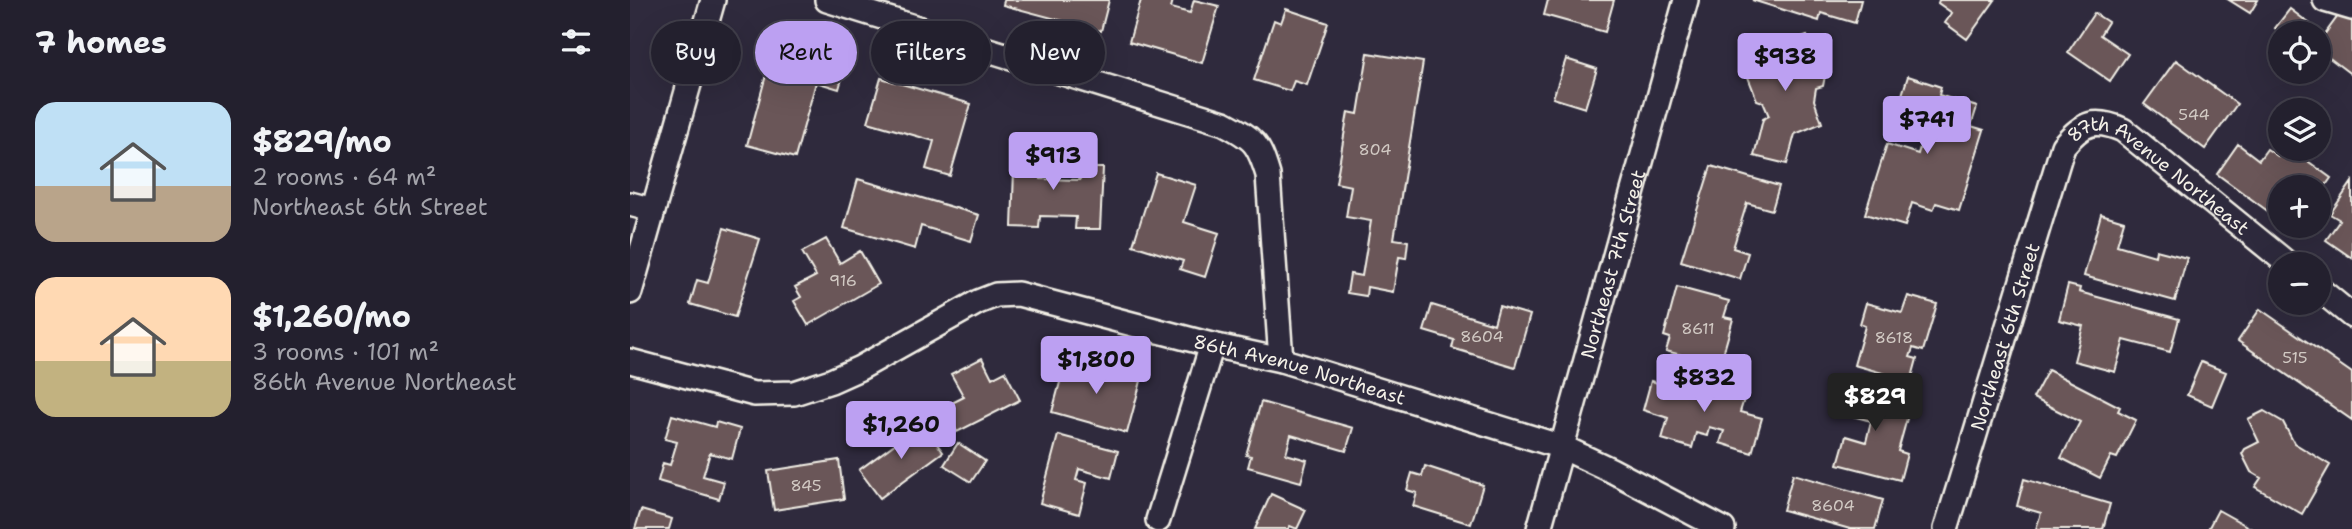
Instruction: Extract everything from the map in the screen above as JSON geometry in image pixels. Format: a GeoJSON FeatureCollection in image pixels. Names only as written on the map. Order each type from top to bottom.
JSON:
{"type":"FeatureCollection","features":[{"type":"Feature","properties":{"kind":"street"},"geometry":{"type":"LineString","coordinates":[[630,292],[713,0]]}},
{"type":"Feature","properties":{"kind":"street"},"geometry":{"type":"LineString","coordinates":[[827,0],[1224,123],[1249,136],[1261,150],[1268,175],[1281,360]]}},
{"type":"Feature","properties":{"kind":"street","name":"Northeast 7th Street"},"geometry":{"type":"LineString","coordinates":[[1539,529],[1686,0]]}},
{"type":"Feature","properties":{"kind":"street"},"geometry":{"type":"LineString","coordinates":[[2325,0],[2352,8]]}},
{"type":"Feature","properties":{"kind":"street","name":"87th Avenue Northeast"},"geometry":{"type":"LineString","coordinates":[[2063,146],[2087,124],[2104,122],[2123,130],[2273,252]]}},
{"type":"Feature","properties":{"kind":"street","name":"Northeast 6th Street"},"geometry":{"type":"LineString","coordinates":[[1946,529],[2063,146]]}},
{"type":"Feature","properties":{"kind":"street"},"geometry":{"type":"LineString","coordinates":[[630,204],[653,210]]}},
{"type":"Feature","properties":{"kind":"street","name":"86th Avenue Northeast"},"geometry":{"type":"LineString","coordinates":[[630,361],[754,394],[794,393],[831,382],[978,302],[996,295],[1018,294],[1212,345],[1281,360],[1562,447],[1723,529]]}},
{"type":"Feature","properties":{"kind":"street"},"geometry":{"type":"LineString","coordinates":[[2331,299],[2352,316]]}},
{"type":"Feature","properties":{"kind":"street"},"geometry":{"type":"LineString","coordinates":[[1158,520],[1212,345]]}},
{"type":"Feature","properties":{"kind":"building"},"geometry":{"type":"Polygon","coordinates":[[[1004,0],[1109,0],[1104,21],[1063,21],[1003,5],[1004,0]]]}},
{"type":"Feature","properties":{"kind":"building"},"geometry":{"type":"Polygon","coordinates":[[[1141,0],[1173,0],[1171,8],[1190,13],[1194,0],[1219,6],[1202,63],[1129,42],[1141,0]]]}},
{"type":"Feature","properties":{"kind":"building"},"geometry":{"type":"Polygon","coordinates":[[[1548,0],[1614,0],[1605,32],[1544,15],[1548,0]]]}},
{"type":"Feature","properties":{"kind":"building"},"geometry":{"type":"Polygon","coordinates":[[[1752,0],[1861,0],[1855,23],[1821,13],[1819,21],[1752,0]]]}},
{"type":"Feature","properties":{"kind":"building"},"geometry":{"type":"Polygon","coordinates":[[[1939,0],[1995,0],[1967,39],[1945,23],[1952,13],[1938,3],[1939,0]]]}},
{"type":"Feature","properties":{"kind":"building"},"geometry":{"type":"Polygon","coordinates":[[[2229,0],[2258,0],[2250,13],[2229,0]]]}},
{"type":"Feature","properties":{"kind":"building"},"geometry":{"type":"Polygon","coordinates":[[[1286,9],[1328,23],[1307,85],[1294,81],[1290,91],[1254,80],[1274,20],[1281,23],[1286,9]]]}},
{"type":"Feature","properties":{"kind":"building"},"geometry":{"type":"Polygon","coordinates":[[[2290,9],[2306,21],[2281,21],[2290,9]]]}},
{"type":"Feature","properties":{"kind":"building"},"geometry":{"type":"Polygon","coordinates":[[[2341,12],[2352,20],[2352,75],[2331,59],[2331,26],[2341,12]]]}},
{"type":"Feature","properties":{"kind":"building"},"geometry":{"type":"Polygon","coordinates":[[[2094,13],[2108,22],[2100,35],[2128,54],[2110,81],[2068,52],[2094,13]]]}},
{"type":"Feature","properties":{"kind":"building"},"geometry":{"type":"Polygon","coordinates":[[[1807,36],[1814,53],[1812,63],[1827,66],[1823,86],[1816,88],[1814,100],[1822,123],[1795,134],[1787,164],[1754,156],[1763,119],[1769,116],[1763,102],[1757,100],[1748,77],[1750,67],[1745,53],[1785,37],[1796,40],[1807,36]]]}},
{"type":"Feature","properties":{"kind":"building"},"geometry":{"type":"Polygon","coordinates":[[[1368,53],[1423,62],[1394,239],[1408,241],[1406,258],[1399,257],[1393,292],[1367,287],[1366,296],[1347,293],[1350,274],[1362,276],[1371,221],[1346,217],[1351,186],[1336,183],[1348,112],[1358,114],[1368,53]]]}},
{"type":"Feature","properties":{"kind":"building"},"geometry":{"type":"Polygon","coordinates":[[[1566,59],[1597,69],[1585,108],[1553,98],[1566,59]]]}},
{"type":"Feature","properties":{"kind":"building"},"geometry":{"type":"Polygon","coordinates":[[[2176,60],[2237,104],[2205,149],[2144,104],[2176,60]]]}},
{"type":"Feature","properties":{"kind":"building"},"geometry":{"type":"Polygon","coordinates":[[[1908,76],[1941,87],[1939,95],[1977,107],[1971,126],[1984,130],[1959,210],[1936,203],[1933,210],[1912,203],[1905,226],[1865,214],[1887,144],[1918,154],[1926,126],[1895,117],[1908,76]]]}},
{"type":"Feature","properties":{"kind":"building"},"geometry":{"type":"Polygon","coordinates":[[[764,84],[815,84],[795,158],[747,145],[764,84]]]}},
{"type":"Feature","properties":{"kind":"building"},"geometry":{"type":"Polygon","coordinates":[[[823,84],[840,84],[839,89],[823,84]]]}},
{"type":"Feature","properties":{"kind":"building"},"geometry":{"type":"Polygon","coordinates":[[[879,84],[902,84],[971,104],[950,176],[926,169],[934,141],[868,122],[879,84]]]}},
{"type":"Feature","properties":{"kind":"building"},"geometry":{"type":"Polygon","coordinates":[[[1015,142],[1042,143],[1041,179],[1080,180],[1080,168],[1103,168],[1100,229],[1075,229],[1076,217],[1040,216],[1039,228],[1012,227],[1015,142]]]}},
{"type":"Feature","properties":{"kind":"building"},"geometry":{"type":"Polygon","coordinates":[[[2238,144],[2259,160],[2267,149],[2268,161],[2308,161],[2327,175],[2268,175],[2268,211],[2217,174],[2238,144]]]}},
{"type":"Feature","properties":{"kind":"building"},"geometry":{"type":"Polygon","coordinates":[[[1711,166],[1779,186],[1772,210],[1747,203],[1733,248],[1748,253],[1740,279],[1681,261],[1711,166]]]}},
{"type":"Feature","properties":{"kind":"building"},"geometry":{"type":"Polygon","coordinates":[[[1156,173],[1196,185],[1184,222],[1219,233],[1205,277],[1180,269],[1183,261],[1133,245],[1156,173]]]}},
{"type":"Feature","properties":{"kind":"building"},"geometry":{"type":"Polygon","coordinates":[[[858,179],[979,215],[971,241],[921,226],[915,249],[844,228],[858,179]]]}},
{"type":"Feature","properties":{"kind":"building"},"geometry":{"type":"Polygon","coordinates":[[[2352,182],[2352,258],[2326,240],[2331,238],[2331,233],[2340,220],[2331,213],[2352,182]]]}},
{"type":"Feature","properties":{"kind":"building"},"geometry":{"type":"Polygon","coordinates":[[[2101,214],[2124,221],[2117,245],[2155,256],[2156,250],[2187,258],[2175,301],[2084,276],[2101,214]]]}},
{"type":"Feature","properties":{"kind":"building"},"geometry":{"type":"Polygon","coordinates":[[[724,228],[760,239],[735,317],[690,304],[697,280],[708,283],[724,228]]]}},
{"type":"Feature","properties":{"kind":"building"},"geometry":{"type":"Polygon","coordinates":[[[826,239],[840,263],[860,251],[879,284],[808,325],[794,301],[801,297],[795,287],[816,276],[802,252],[826,239]]]}},
{"type":"Feature","properties":{"kind":"building"},"geometry":{"type":"Polygon","coordinates":[[[2068,285],[2080,288],[2079,292],[2179,319],[2170,352],[2124,340],[2115,372],[2074,361],[2083,326],[2059,320],[2068,285]]]}},
{"type":"Feature","properties":{"kind":"building"},"geometry":{"type":"Polygon","coordinates":[[[1677,287],[1729,301],[1724,317],[1733,319],[1720,365],[1666,351],[1670,338],[1664,336],[1677,287]]]}},
{"type":"Feature","properties":{"kind":"building"},"geometry":{"type":"Polygon","coordinates":[[[1908,296],[1937,304],[1923,351],[1913,348],[1910,357],[1917,359],[1911,381],[1854,365],[1865,326],[1860,324],[1866,303],[1902,313],[1908,296]]]}},
{"type":"Feature","properties":{"kind":"building"},"geometry":{"type":"Polygon","coordinates":[[[1432,305],[1494,324],[1499,306],[1530,315],[1515,367],[1452,348],[1454,340],[1424,331],[1432,305]]]}},
{"type":"Feature","properties":{"kind":"building"},"geometry":{"type":"Polygon","coordinates":[[[2260,309],[2352,373],[2352,420],[2238,341],[2260,309]]]}},
{"type":"Feature","properties":{"kind":"building"},"geometry":{"type":"Polygon","coordinates":[[[982,358],[992,378],[1005,371],[1020,400],[957,432],[944,407],[964,397],[951,374],[982,358]]]}},
{"type":"Feature","properties":{"kind":"building"},"geometry":{"type":"Polygon","coordinates":[[[1066,360],[1141,381],[1127,433],[1052,412],[1066,360]]]}},
{"type":"Feature","properties":{"kind":"building"},"geometry":{"type":"Polygon","coordinates":[[[2201,362],[2226,372],[2212,406],[2187,395],[2201,362]]]}},
{"type":"Feature","properties":{"kind":"building"},"geometry":{"type":"Polygon","coordinates":[[[2048,370],[2120,407],[2118,411],[2136,420],[2117,458],[2111,456],[2100,478],[2061,458],[2080,422],[2033,398],[2048,370]]]}},
{"type":"Feature","properties":{"kind":"building"},"geometry":{"type":"Polygon","coordinates":[[[1696,377],[1746,393],[1740,412],[1762,418],[1752,453],[1720,443],[1724,431],[1709,427],[1707,436],[1696,433],[1692,448],[1662,439],[1668,418],[1643,410],[1651,381],[1691,393],[1696,377]]]}},
{"type":"Feature","properties":{"kind":"building"},"geometry":{"type":"Polygon","coordinates":[[[1842,385],[1911,404],[1898,451],[1907,454],[1900,480],[1838,464],[1846,436],[1866,442],[1871,421],[1834,411],[1842,385]]]}},
{"type":"Feature","properties":{"kind":"building"},"geometry":{"type":"Polygon","coordinates":[[[1261,402],[1353,428],[1346,451],[1291,435],[1286,454],[1307,460],[1301,482],[1248,467],[1251,456],[1246,455],[1261,402]]]}},
{"type":"Feature","properties":{"kind":"building"},"geometry":{"type":"Polygon","coordinates":[[[2264,411],[2283,422],[2294,443],[2330,465],[2302,514],[2255,487],[2261,478],[2251,472],[2242,454],[2245,449],[2259,442],[2248,419],[2264,411]]]}},
{"type":"Feature","properties":{"kind":"building"},"geometry":{"type":"Polygon","coordinates":[[[672,415],[715,427],[716,422],[740,429],[732,459],[710,453],[703,476],[724,482],[719,499],[658,481],[663,463],[670,465],[677,442],[665,439],[672,415]]]}},
{"type":"Feature","properties":{"kind":"building"},"geometry":{"type":"Polygon","coordinates":[[[922,424],[943,452],[880,498],[859,470],[922,424]]]}},
{"type":"Feature","properties":{"kind":"building"},"geometry":{"type":"Polygon","coordinates":[[[1058,435],[1118,451],[1111,478],[1079,469],[1076,480],[1087,483],[1079,514],[1040,503],[1058,435]]]}},
{"type":"Feature","properties":{"kind":"building"},"geometry":{"type":"Polygon","coordinates":[[[958,443],[985,461],[971,482],[944,465],[958,443]]]}},
{"type":"Feature","properties":{"kind":"building"},"geometry":{"type":"Polygon","coordinates":[[[839,460],[844,499],[774,510],[768,471],[839,460]]]}},
{"type":"Feature","properties":{"kind":"building"},"geometry":{"type":"Polygon","coordinates":[[[1425,466],[1483,485],[1471,524],[1413,506],[1417,493],[1407,490],[1412,473],[1422,476],[1425,466]]]}},
{"type":"Feature","properties":{"kind":"building"},"geometry":{"type":"Polygon","coordinates":[[[1793,474],[1883,500],[1875,529],[1850,529],[1783,510],[1793,474]]]}},
{"type":"Feature","properties":{"kind":"building"},"geometry":{"type":"Polygon","coordinates":[[[2024,479],[2110,504],[2103,529],[2036,529],[2041,513],[2017,506],[2024,479]]]}},
{"type":"Feature","properties":{"kind":"building"},"geometry":{"type":"Polygon","coordinates":[[[1271,494],[1306,510],[1297,529],[1290,526],[1288,529],[1255,529],[1271,494]]]}},
{"type":"Feature","properties":{"kind":"building"},"geometry":{"type":"Polygon","coordinates":[[[641,510],[672,519],[669,529],[635,529],[641,510]]]}},
{"type":"Feature","properties":{"kind":"building"},"geometry":{"type":"Polygon","coordinates":[[[2218,510],[2252,529],[2208,529],[2218,510]]]}}]}
